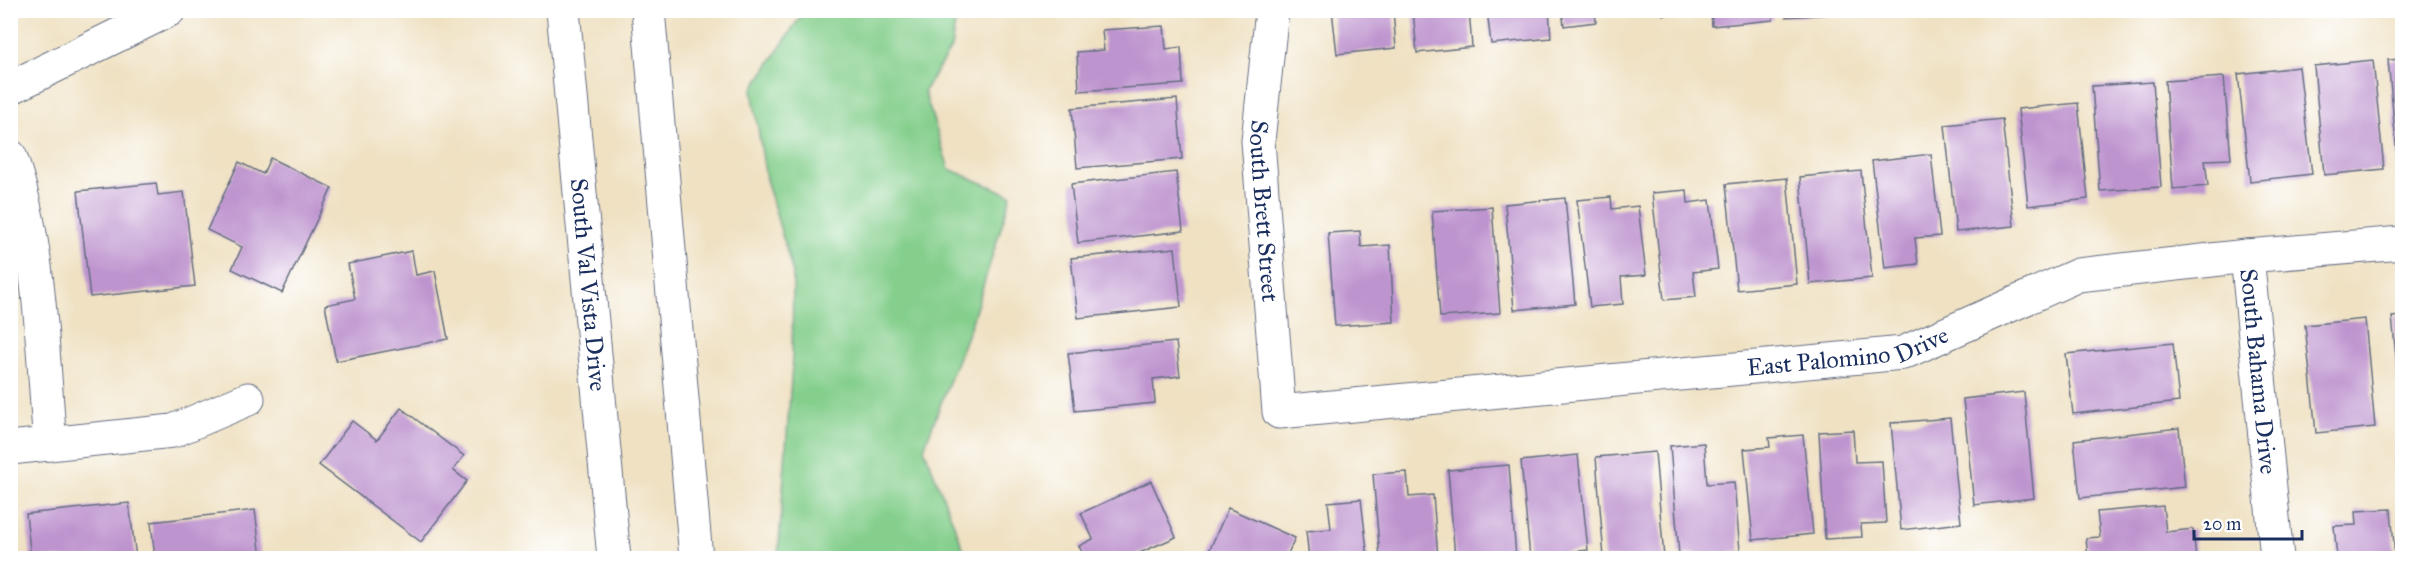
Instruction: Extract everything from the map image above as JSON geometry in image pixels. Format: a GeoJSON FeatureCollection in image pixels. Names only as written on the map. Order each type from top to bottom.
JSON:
{"type":"FeatureCollection","features":[{"type":"Feature","properties":{"kind":"street"},"geometry":{"type":"LineString","coordinates":[[10,88],[169,10]]}},
{"type":"Feature","properties":{"kind":"street","name":"South Val Vista Drive"},"geometry":{"type":"LineString","coordinates":[[563,10],[614,558]]}},
{"type":"Feature","properties":{"kind":"street"},"geometry":{"type":"LineString","coordinates":[[648,10],[696,558]]}},
{"type":"Feature","properties":{"kind":"street","name":"South Brett Street"},"geometry":{"type":"LineString","coordinates":[[1272,10],[1258,141],[1279,412]]}},
{"type":"Feature","properties":{"kind":"street"},"geometry":{"type":"LineString","coordinates":[[10,156],[18,176],[34,265],[50,444]]}},
{"type":"Feature","properties":{"kind":"street","name":"East Palomino Drive"},"geometry":{"type":"LineString","coordinates":[[1279,412],[1903,354],[2078,275],[2247,256],[2403,243]]}},
{"type":"Feature","properties":{"kind":"street","name":"South Bahama Drive"},"geometry":{"type":"LineString","coordinates":[[2247,256],[2277,558]]}},
{"type":"Feature","properties":{"kind":"street"},"geometry":{"type":"LineString","coordinates":[[10,448],[173,431],[249,399]]}},
{"type":"Feature","properties":{"kind":"green space"},"geometry":{"type":"Polygon","coordinates":[[[804,11],[957,11],[951,48],[924,91],[949,169],[1011,195],[972,322],[924,448],[967,558],[778,558],[792,366],[793,273],[766,179],[752,90],[804,11]]]}},
{"type":"Feature","properties":{"kind":"building"},"geometry":{"type":"Polygon","coordinates":[[[1084,10],[1124,10],[1124,12],[1084,16],[1084,10]]]}},
{"type":"Feature","properties":{"kind":"building"},"geometry":{"type":"Polygon","coordinates":[[[1332,10],[1393,10],[1396,48],[1337,54],[1332,10]]]}},
{"type":"Feature","properties":{"kind":"building"},"geometry":{"type":"Polygon","coordinates":[[[1413,10],[1469,10],[1472,47],[1417,53],[1413,10]]]}},
{"type":"Feature","properties":{"kind":"building"},"geometry":{"type":"Polygon","coordinates":[[[1487,10],[1549,10],[1551,38],[1491,44],[1487,10]]]}},
{"type":"Feature","properties":{"kind":"building"},"geometry":{"type":"Polygon","coordinates":[[[1562,10],[1595,10],[1596,22],[1564,26],[1562,10]]]}},
{"type":"Feature","properties":{"kind":"building"},"geometry":{"type":"Polygon","coordinates":[[[1662,10],[1701,10],[1701,12],[1663,15],[1662,10]]]}},
{"type":"Feature","properties":{"kind":"building"},"geometry":{"type":"Polygon","coordinates":[[[1711,10],[1772,10],[1773,20],[1712,26],[1711,10]]]}},
{"type":"Feature","properties":{"kind":"building"},"geometry":{"type":"Polygon","coordinates":[[[1786,10],[1847,10],[1847,13],[1786,17],[1786,10]]]}},
{"type":"Feature","properties":{"kind":"building"},"geometry":{"type":"Polygon","coordinates":[[[1164,26],[1166,49],[1181,47],[1183,84],[1079,91],[1077,52],[1104,50],[1102,30],[1164,26]]]}},
{"type":"Feature","properties":{"kind":"building"},"geometry":{"type":"Polygon","coordinates":[[[2402,59],[2402,164],[2398,165],[2388,60],[2402,59]]]}},
{"type":"Feature","properties":{"kind":"building"},"geometry":{"type":"Polygon","coordinates":[[[2373,60],[2384,169],[2324,175],[2314,66],[2373,60]]]}},
{"type":"Feature","properties":{"kind":"building"},"geometry":{"type":"Polygon","coordinates":[[[2299,67],[2312,174],[2250,181],[2238,74],[2299,67]]]}},
{"type":"Feature","properties":{"kind":"building"},"geometry":{"type":"Polygon","coordinates":[[[2224,77],[2231,159],[2205,160],[2208,186],[2173,189],[2165,81],[2224,77]]]}},
{"type":"Feature","properties":{"kind":"building"},"geometry":{"type":"Polygon","coordinates":[[[2153,82],[2161,187],[2100,191],[2092,86],[2153,82]]]}},
{"type":"Feature","properties":{"kind":"building"},"geometry":{"type":"Polygon","coordinates":[[[1177,99],[1182,159],[1077,168],[1072,108],[1177,99]]]}},
{"type":"Feature","properties":{"kind":"building"},"geometry":{"type":"Polygon","coordinates":[[[2078,103],[2088,199],[2028,206],[2018,109],[2078,103]]]}},
{"type":"Feature","properties":{"kind":"building"},"geometry":{"type":"Polygon","coordinates":[[[2002,119],[2014,226],[1956,232],[1945,125],[2002,119]]]}},
{"type":"Feature","properties":{"kind":"building"},"geometry":{"type":"Polygon","coordinates":[[[1931,154],[1940,236],[1915,238],[1918,264],[1885,268],[1872,161],[1931,154]]]}},
{"type":"Feature","properties":{"kind":"building"},"geometry":{"type":"Polygon","coordinates":[[[270,158],[332,188],[282,293],[232,269],[242,247],[207,230],[239,162],[263,174],[270,158]]]}},
{"type":"Feature","properties":{"kind":"building"},"geometry":{"type":"Polygon","coordinates":[[[1861,171],[1872,278],[1810,284],[1800,177],[1861,171]]]}},
{"type":"Feature","properties":{"kind":"building"},"geometry":{"type":"Polygon","coordinates":[[[1176,172],[1183,231],[1078,243],[1071,184],[1176,172]]]}},
{"type":"Feature","properties":{"kind":"building"},"geometry":{"type":"Polygon","coordinates":[[[1787,178],[1797,284],[1737,290],[1726,184],[1787,178]]]}},
{"type":"Feature","properties":{"kind":"building"},"geometry":{"type":"Polygon","coordinates":[[[156,183],[158,195],[184,192],[195,286],[90,297],[78,191],[156,183]]]}},
{"type":"Feature","properties":{"kind":"building"},"geometry":{"type":"Polygon","coordinates":[[[1687,190],[1688,203],[1710,200],[1718,269],[1693,272],[1696,297],[1664,300],[1652,193],[1687,190]]]}},
{"type":"Feature","properties":{"kind":"building"},"geometry":{"type":"Polygon","coordinates":[[[1611,197],[1612,209],[1638,206],[1646,275],[1621,277],[1623,304],[1590,307],[1577,200],[1611,197]]]}},
{"type":"Feature","properties":{"kind":"building"},"geometry":{"type":"Polygon","coordinates":[[[1565,198],[1575,304],[1514,310],[1505,204],[1565,198]]]}},
{"type":"Feature","properties":{"kind":"building"},"geometry":{"type":"Polygon","coordinates":[[[1492,207],[1500,313],[1440,317],[1432,211],[1492,207]]]}},
{"type":"Feature","properties":{"kind":"building"},"geometry":{"type":"Polygon","coordinates":[[[1360,231],[1361,247],[1390,245],[1394,322],[1335,326],[1328,233],[1360,231]]]}},
{"type":"Feature","properties":{"kind":"building"},"geometry":{"type":"Polygon","coordinates":[[[1175,248],[1181,307],[1078,318],[1071,258],[1175,248]]]}},
{"type":"Feature","properties":{"kind":"building"},"geometry":{"type":"Polygon","coordinates":[[[412,251],[416,275],[435,271],[448,339],[336,361],[325,305],[355,299],[348,264],[412,251]]]}},
{"type":"Feature","properties":{"kind":"building"},"geometry":{"type":"Polygon","coordinates":[[[2402,316],[2402,406],[2401,406],[2392,317],[2402,316]]]}},
{"type":"Feature","properties":{"kind":"building"},"geometry":{"type":"Polygon","coordinates":[[[2365,319],[2375,427],[2316,433],[2305,325],[2365,319]]]}},
{"type":"Feature","properties":{"kind":"building"},"geometry":{"type":"Polygon","coordinates":[[[1176,342],[1180,376],[1153,379],[1155,403],[1075,411],[1068,353],[1176,342]]]}},
{"type":"Feature","properties":{"kind":"building"},"geometry":{"type":"Polygon","coordinates":[[[2173,343],[2179,402],[2073,414],[2066,354],[2173,343]]]}},
{"type":"Feature","properties":{"kind":"building"},"geometry":{"type":"Polygon","coordinates":[[[2024,392],[2034,498],[1974,505],[1963,399],[2024,392]]]}},
{"type":"Feature","properties":{"kind":"building"},"geometry":{"type":"Polygon","coordinates":[[[401,408],[464,456],[453,470],[467,481],[421,542],[319,465],[352,421],[377,440],[401,408]]]}},
{"type":"Feature","properties":{"kind":"building"},"geometry":{"type":"Polygon","coordinates":[[[1950,418],[1961,523],[1901,530],[1891,423],[1950,418]]]}},
{"type":"Feature","properties":{"kind":"building"},"geometry":{"type":"Polygon","coordinates":[[[2179,428],[2185,487],[2080,498],[2074,440],[2179,428]]]}},
{"type":"Feature","properties":{"kind":"building"},"geometry":{"type":"Polygon","coordinates":[[[1853,430],[1855,462],[1882,461],[1886,523],[1861,524],[1862,537],[1825,539],[1819,432],[1853,430]]]}},
{"type":"Feature","properties":{"kind":"building"},"geometry":{"type":"Polygon","coordinates":[[[1803,435],[1813,534],[1753,540],[1744,449],[1770,447],[1769,438],[1803,435]]]}},
{"type":"Feature","properties":{"kind":"building"},"geometry":{"type":"Polygon","coordinates":[[[1704,443],[1707,484],[1734,482],[1740,551],[1679,555],[1670,446],[1704,443]]]}},
{"type":"Feature","properties":{"kind":"building"},"geometry":{"type":"Polygon","coordinates":[[[1655,452],[1664,558],[1604,558],[1596,457],[1655,452]]]}},
{"type":"Feature","properties":{"kind":"building"},"geometry":{"type":"Polygon","coordinates":[[[1578,455],[1588,550],[1562,553],[1563,558],[1530,558],[1521,461],[1578,455]]]}},
{"type":"Feature","properties":{"kind":"building"},"geometry":{"type":"Polygon","coordinates":[[[1509,465],[1516,558],[1455,558],[1448,470],[1509,465]]]}},
{"type":"Feature","properties":{"kind":"building"},"geometry":{"type":"Polygon","coordinates":[[[1407,472],[1409,497],[1433,495],[1438,558],[1380,558],[1373,474],[1407,472]]]}},
{"type":"Feature","properties":{"kind":"building"},"geometry":{"type":"Polygon","coordinates":[[[1151,481],[1176,537],[1128,558],[1085,558],[1079,546],[1093,539],[1081,513],[1151,481]]]}},
{"type":"Feature","properties":{"kind":"building"},"geometry":{"type":"Polygon","coordinates":[[[1361,499],[1368,558],[1309,558],[1306,531],[1331,529],[1328,502],[1361,499]]]}},
{"type":"Feature","properties":{"kind":"building"},"geometry":{"type":"Polygon","coordinates":[[[129,503],[136,558],[31,558],[26,514],[129,503]]]}},
{"type":"Feature","properties":{"kind":"building"},"geometry":{"type":"Polygon","coordinates":[[[2163,506],[2166,532],[2193,529],[2196,558],[2088,558],[2086,538],[2100,537],[2097,512],[2163,506]]]}},
{"type":"Feature","properties":{"kind":"building"},"geometry":{"type":"Polygon","coordinates":[[[1228,508],[1295,538],[1286,558],[1206,558],[1228,508]]]}},
{"type":"Feature","properties":{"kind":"building"},"geometry":{"type":"Polygon","coordinates":[[[2391,509],[2395,558],[2337,558],[2334,526],[2357,525],[2356,511],[2391,509]]]}},
{"type":"Feature","properties":{"kind":"building"},"geometry":{"type":"Polygon","coordinates":[[[255,510],[261,558],[155,558],[151,522],[255,510]]]}}]}
